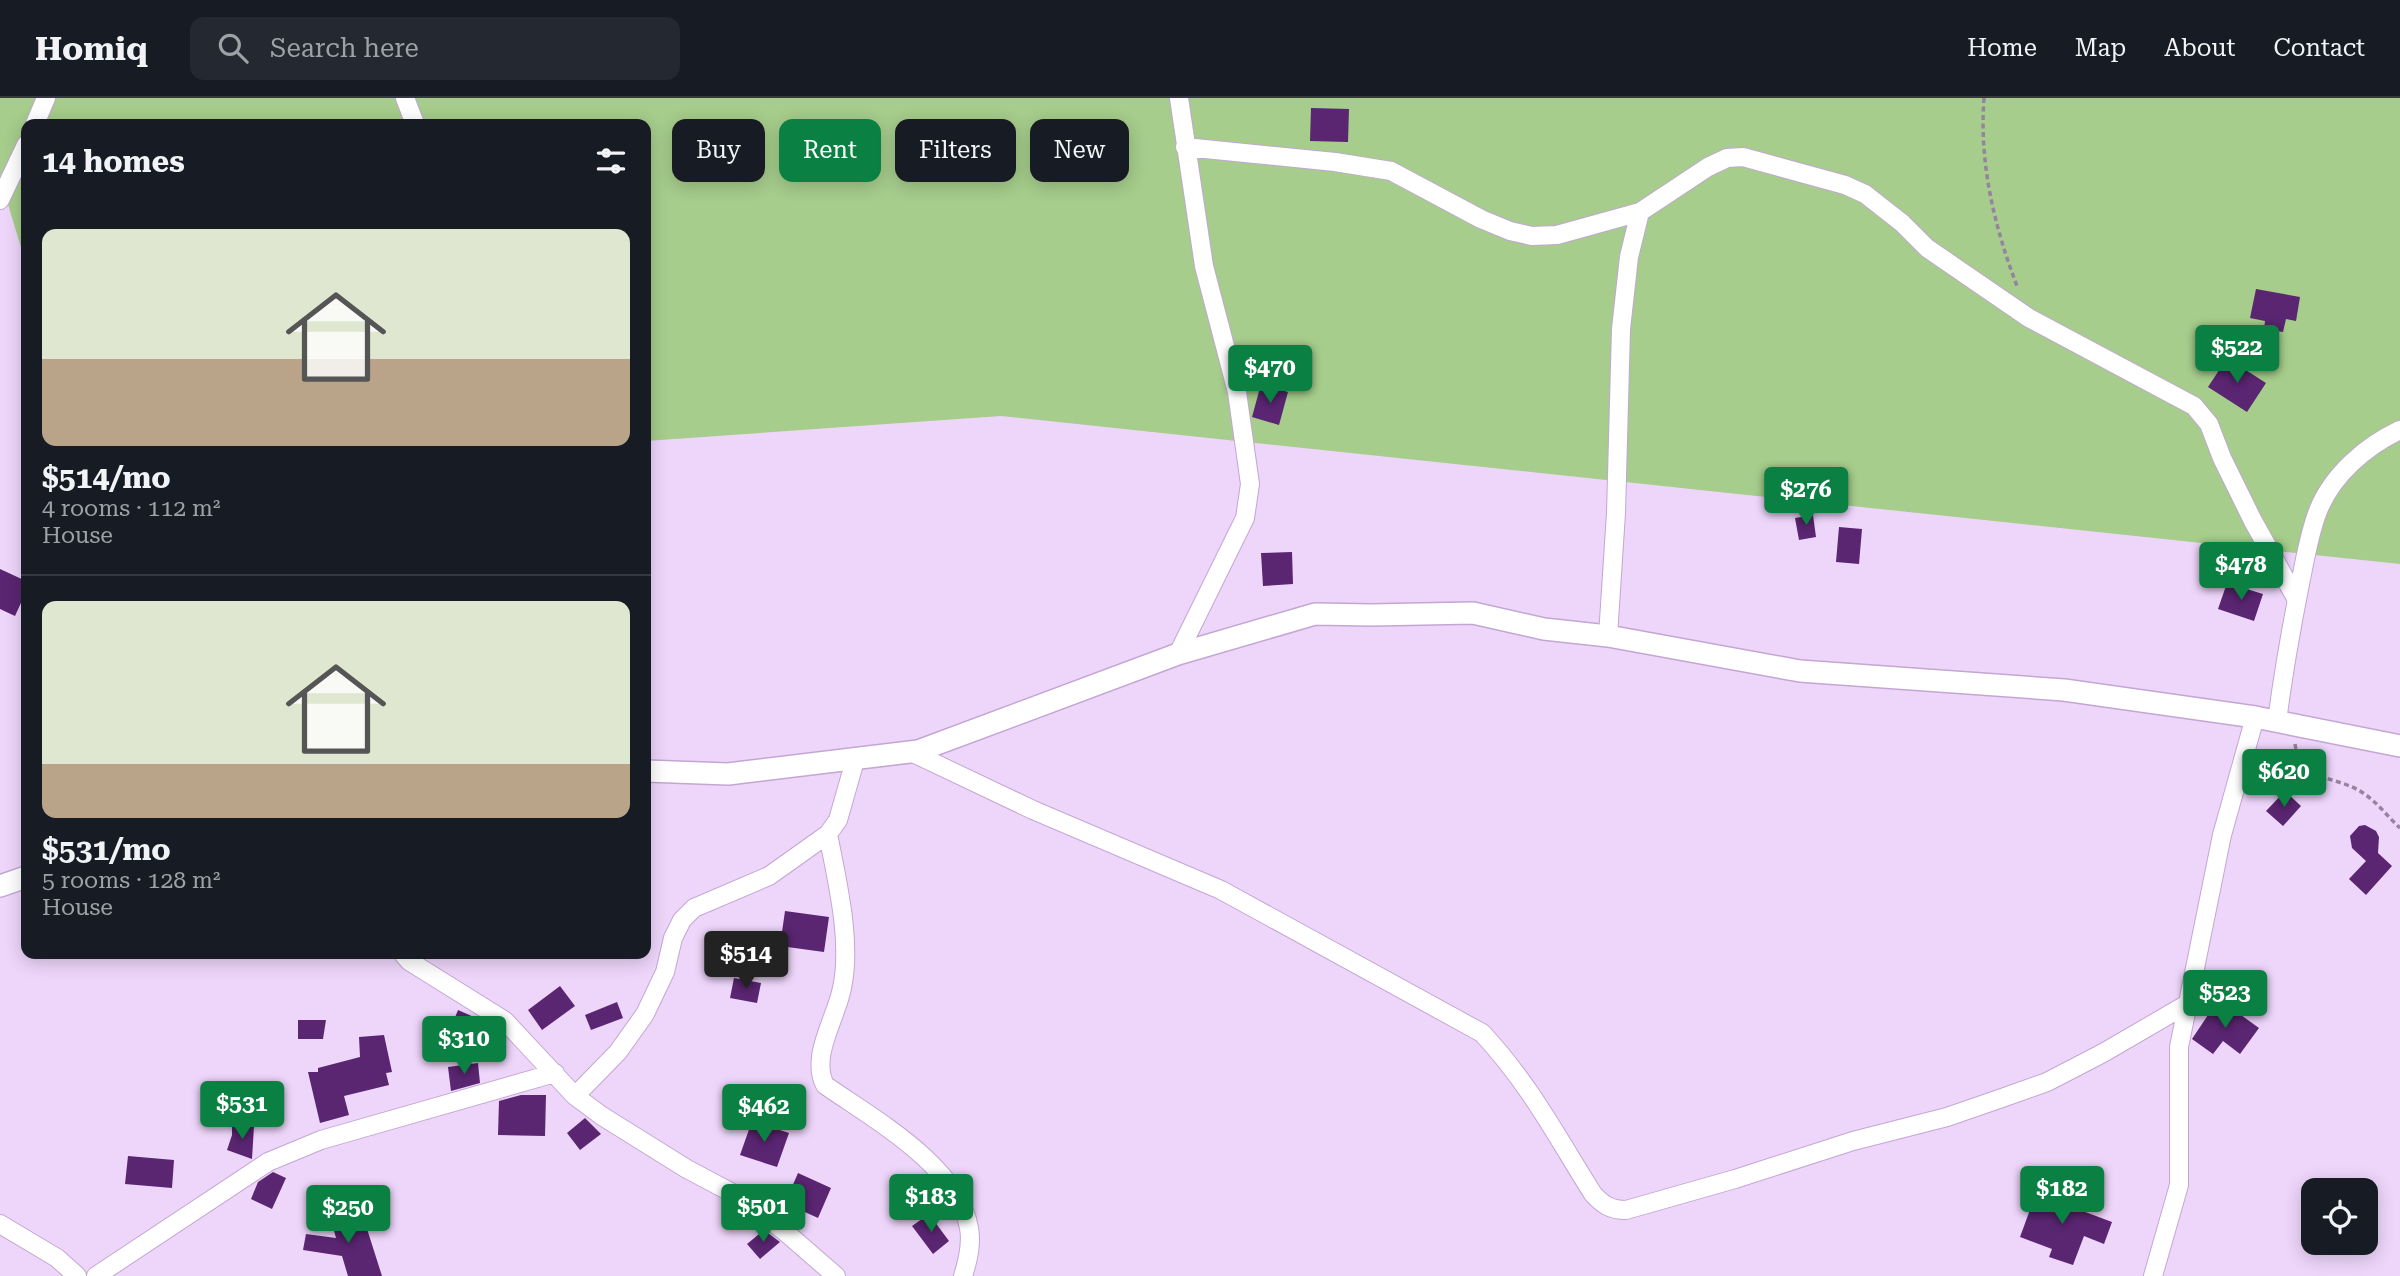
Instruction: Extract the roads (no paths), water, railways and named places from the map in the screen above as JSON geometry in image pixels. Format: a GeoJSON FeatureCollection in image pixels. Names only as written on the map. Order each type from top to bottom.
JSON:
{"type":"FeatureCollection","features":[{"type":"Feature","properties":{"kind":"street"},"geometry":{"type":"LineString","coordinates":[[38,119],[46,98]]}},
{"type":"Feature","properties":{"kind":"street"},"geometry":{"type":"LineString","coordinates":[[405,98],[413,119]]}},
{"type":"Feature","properties":{"kind":"street"},"geometry":{"type":"LineString","coordinates":[[1178,98],[1204,266],[1237,392],[1250,484],[1245,518],[1178,654]]}},
{"type":"Feature","properties":{"kind":"street"},"geometry":{"type":"LineString","coordinates":[[1185,147],[1335,162],[1391,171],[1481,219],[1510,231],[1532,236],[1557,235],[1640,212],[1708,167],[1727,158],[1743,157],[1807,174],[1865,194],[1902,223],[1927,248],[2029,318],[2194,406],[2209,424],[2240,496],[2297,600]]}},
{"type":"Feature","properties":{"kind":"street"},"geometry":{"type":"LineString","coordinates":[[0,200],[21,156]]}},
{"type":"Feature","properties":{"kind":"street"},"geometry":{"type":"LineString","coordinates":[[1608,636],[1616,513],[1621,329],[1629,257],[1640,212]]}},
{"type":"Feature","properties":{"kind":"street"},"geometry":{"type":"LineString","coordinates":[[2284,722],[2297,600],[2308,544],[2319,509],[2354,460],[2382,439],[2400,430]]}},
{"type":"Feature","properties":{"kind":"street"},"geometry":{"type":"LineString","coordinates":[[651,771],[728,774],[913,752],[1178,654],[1315,614],[1473,613],[1544,629],[1608,636],[1800,671],[2064,690],[2255,717],[2400,746]]}},
{"type":"Feature","properties":{"kind":"street"},"geometry":{"type":"LineString","coordinates":[[2153,1276],[2179,1185],[2179,1047],[2222,835],[2255,717]]}},
{"type":"Feature","properties":{"kind":"street"},"geometry":{"type":"LineString","coordinates":[[913,752],[1033,810],[1221,890],[1482,1033],[1517,1073],[1593,1194],[1603,1204],[1615,1210],[1626,1210],[1853,1141],[1947,1117],[2047,1082],[2189,1003]]}},
{"type":"Feature","properties":{"kind":"street"},"geometry":{"type":"LineString","coordinates":[[575,1096],[618,1052],[645,1014],[665,972],[682,920],[694,908],[769,876],[828,834],[838,820],[856,757]]}},
{"type":"Feature","properties":{"kind":"street"},"geometry":{"type":"LineString","coordinates":[[828,834],[845,956],[843,987],[819,1058],[819,1073],[825,1085],[913,1149],[945,1178],[961,1204],[969,1228],[970,1253],[963,1276]]}},
{"type":"Feature","properties":{"kind":"street"},"geometry":{"type":"LineString","coordinates":[[0,886],[21,879]]}},
{"type":"Feature","properties":{"kind":"street"},"geometry":{"type":"LineString","coordinates":[[407,959],[505,1021],[575,1096],[645,1144],[738,1196],[836,1276]]}},
{"type":"Feature","properties":{"kind":"street"},"geometry":{"type":"LineString","coordinates":[[96,1276],[268,1162],[321,1140],[555,1073]]}},
{"type":"Feature","properties":{"kind":"street"},"geometry":{"type":"LineString","coordinates":[[0,1224],[57,1258],[77,1276]]}}]}
